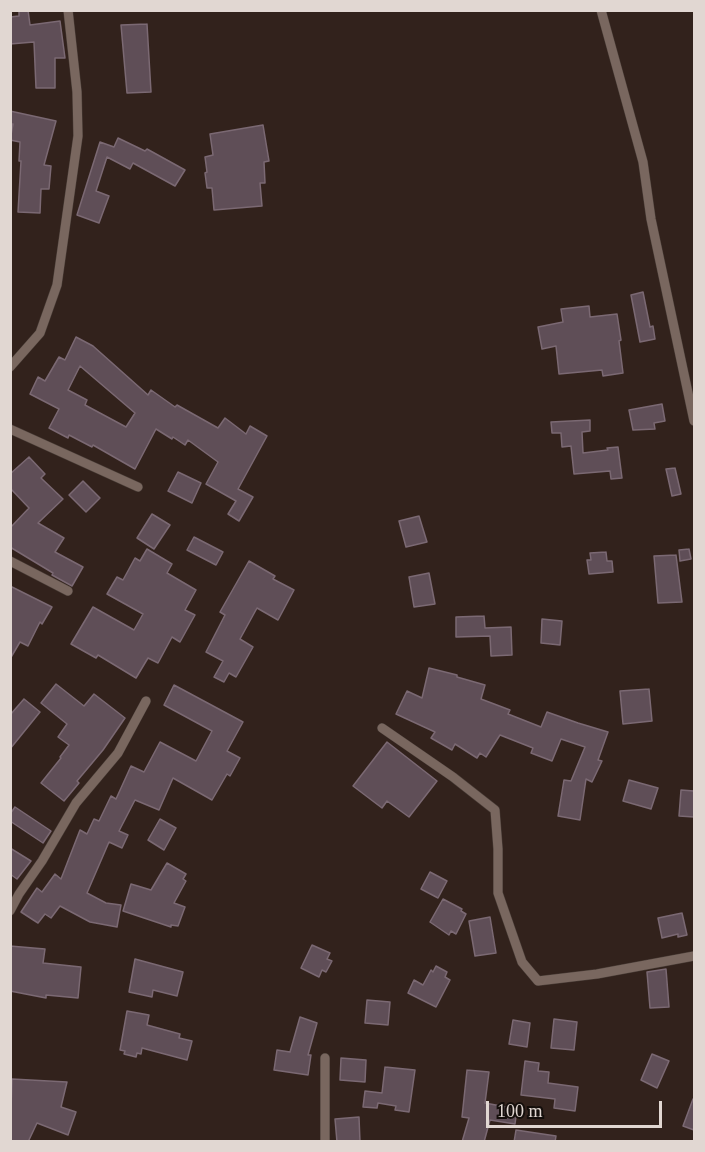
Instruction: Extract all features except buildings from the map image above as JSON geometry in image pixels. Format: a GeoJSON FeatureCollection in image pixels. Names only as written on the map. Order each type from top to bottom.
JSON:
{"type":"FeatureCollection","features":[{"type":"Feature","properties":{"kind":"street"},"geometry":{"type":"LineString","coordinates":[[10,367],[40,333],[57,285],[78,136],[77,92],[68,10]]}},
{"type":"Feature","properties":{"kind":"street"},"geometry":{"type":"LineString","coordinates":[[602,10],[643,162],[651,219],[694,421]]}},
{"type":"Feature","properties":{"kind":"street"},"geometry":{"type":"LineString","coordinates":[[10,429],[138,487]]}},
{"type":"Feature","properties":{"kind":"street"},"geometry":{"type":"LineString","coordinates":[[10,561],[68,591]]}},
{"type":"Feature","properties":{"kind":"street"},"geometry":{"type":"LineString","coordinates":[[10,911],[76,802],[118,753],[146,701]]}},
{"type":"Feature","properties":{"kind":"street"},"geometry":{"type":"LineString","coordinates":[[382,728],[453,777],[495,810],[498,893],[522,962],[538,981],[597,974],[694,956]]}},
{"type":"Feature","properties":{"kind":"street"},"geometry":{"type":"LineString","coordinates":[[325,1058],[325,1142]]}}]}
